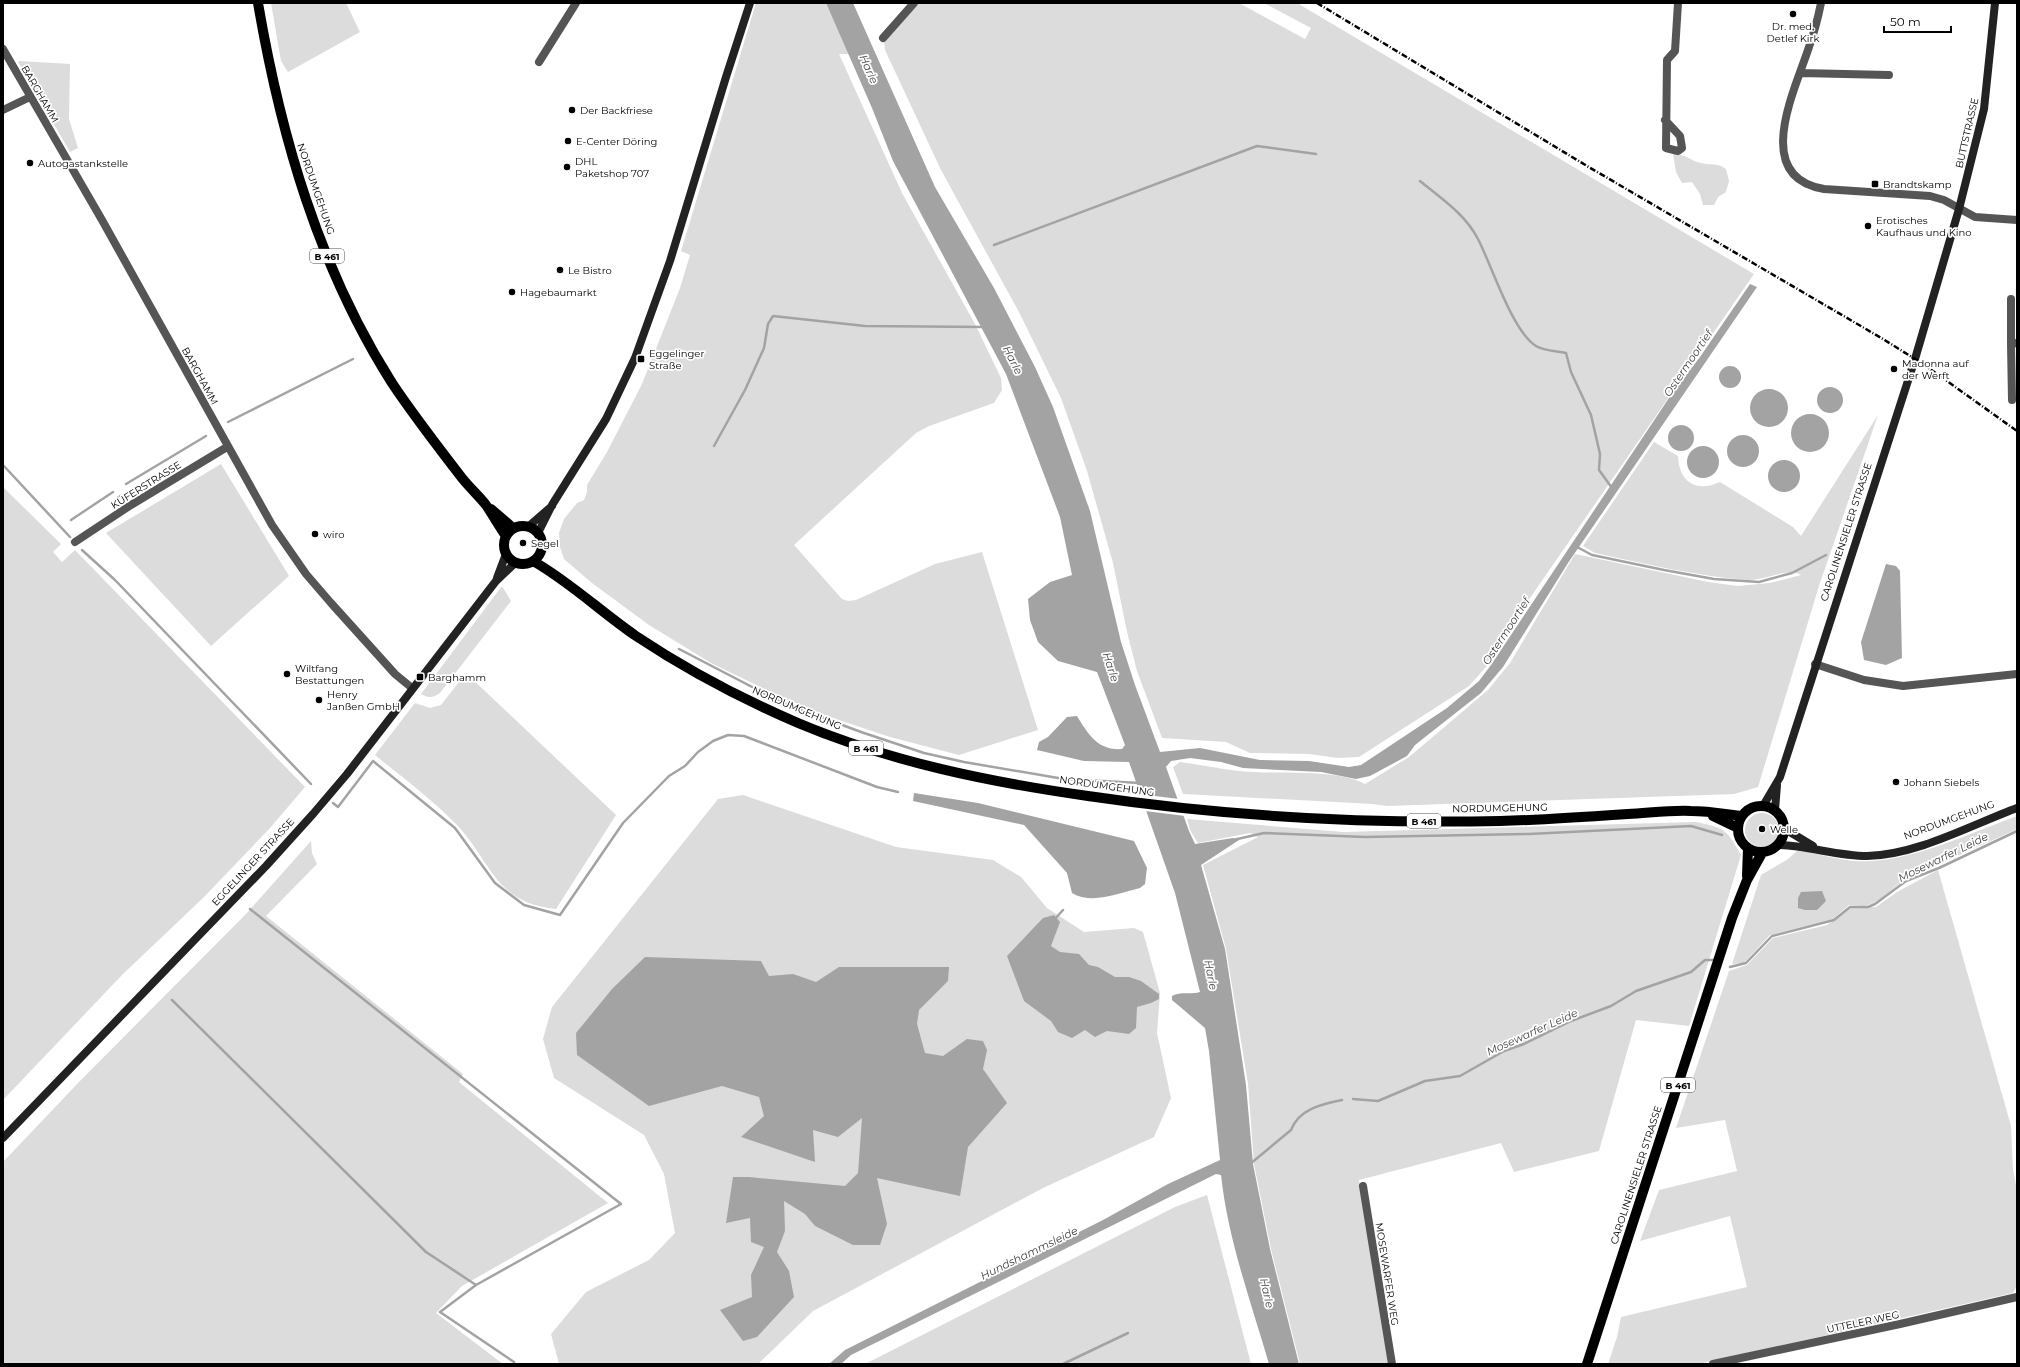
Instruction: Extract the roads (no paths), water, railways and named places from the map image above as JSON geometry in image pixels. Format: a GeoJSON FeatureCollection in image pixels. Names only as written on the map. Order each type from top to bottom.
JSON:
{"type":"FeatureCollection","features":[{"type":"Feature","properties":{"kind":"main road","name":"NORDUMGEHUNG"},"geometry":{"type":"LineString","coordinates":[[258,3],[277,101],[290,152],[311,217],[334,273],[358,325],[392,383],[435,443],[486,505],[506,536]]}},
{"type":"Feature","properties":{"kind":"main road","name":"NORDUMGEHUNG"},"geometry":{"type":"LineString","coordinates":[[486,505],[513,528]]}},
{"type":"Feature","properties":{"kind":"main road"},"geometry":{"type":"LineString","coordinates":[[538,533],[529,526],[518,526],[513,528],[506,536],[504,542],[506,554],[516,562],[527,564],[533,561],[541,551]]}},
{"type":"Feature","properties":{"kind":"main road","name":"NORDUMGEHUNG"},"geometry":{"type":"LineString","coordinates":[[538,533],[542,545],[541,551],[556,574]]}},
{"type":"Feature","properties":{"kind":"main road","name":"NORDUMGEHUNG"},"geometry":{"type":"LineString","coordinates":[[533,561],[556,574],[632,633],[692,671],[742,698],[850,744],[958,773],[1035,788],[1135,803],[1191,809],[1322,818],[1387,821],[1500,821],[1691,811],[1742,816]]}},
{"type":"Feature","properties":{"kind":"main road"},"geometry":{"type":"LineString","coordinates":[[1762,853],[1748,848],[1740,839],[1738,828],[1742,816],[1751,808],[1763,806],[1775,810],[1780,815],[1785,829],[1780,845]]}},
{"type":"Feature","properties":{"kind":"main road","name":"NORDUMGEHUNG"},"geometry":{"type":"LineString","coordinates":[[1706,812],[1738,828]]}},
{"type":"Feature","properties":{"kind":"main road","name":"NORDUMGEHUNG"},"geometry":{"type":"LineString","coordinates":[[1762,853],[1780,845]]}},
{"type":"Feature","properties":{"kind":"main road","name":"CAROLINENSIELER STRASSE"},"geometry":{"type":"LineString","coordinates":[[1747,880],[1748,848]]}},
{"type":"Feature","properties":{"kind":"main road","name":"CAROLINENSIELER STRASSE"},"geometry":{"type":"LineString","coordinates":[[1587,1364],[1730,926],[1747,880],[1762,853]]}},
{"type":"Feature","properties":{"kind":"street"},"geometry":{"type":"LineString","coordinates":[[539,62],[576,3]]}},
{"type":"Feature","properties":{"kind":"street"},"geometry":{"type":"LineString","coordinates":[[538,533],[552,505],[606,419],[636,358],[670,261],[750,3]]}},
{"type":"Feature","properties":{"kind":"street"},"geometry":{"type":"LineString","coordinates":[[883,38],[914,3]]}},
{"type":"Feature","properties":{"kind":"street"},"geometry":{"type":"LineString","coordinates":[[1665,120],[1667,60],[1675,52],[1678,3]]}},
{"type":"Feature","properties":{"kind":"street"},"geometry":{"type":"LineString","coordinates":[[1821,3],[1817,22],[1789,103],[1783,143],[1786,162],[1797,177],[1814,188],[1930,196],[1944,200],[1959,209],[1981,218],[2017,220]]}},
{"type":"Feature","properties":{"kind":"street","name":"BUTTSTRASSE"},"geometry":{"type":"LineString","coordinates":[[1936,288],[1959,209],[1984,109],[1995,3]]}},
{"type":"Feature","properties":{"kind":"street","name":"BARGHAMM"},"geometry":{"type":"LineString","coordinates":[[3,49],[130,268],[260,506],[306,574],[395,674],[412,688]]}},
{"type":"Feature","properties":{"kind":"street"},"geometry":{"type":"LineString","coordinates":[[1800,73],[1889,75]]}},
{"type":"Feature","properties":{"kind":"street"},"geometry":{"type":"LineString","coordinates":[[3,110],[30,97]]}},
{"type":"Feature","properties":{"kind":"street","name":"CAROLINENSIELER STRASSE"},"geometry":{"type":"LineString","coordinates":[[1775,810],[1778,782],[1915,359],[1936,288]]}},
{"type":"Feature","properties":{"kind":"street"},"geometry":{"type":"LineString","coordinates":[[2011,299],[2014,344],[2012,400]]}},
{"type":"Feature","properties":{"kind":"street","name":"KÜFERSTRASSE"},"geometry":{"type":"LineString","coordinates":[[75,542],[131,505],[227,447]]}},
{"type":"Feature","properties":{"kind":"street"},"geometry":{"type":"LineString","coordinates":[[529,526],[552,505]]}},
{"type":"Feature","properties":{"kind":"street","name":"EGGELINGER STRASSE"},"geometry":{"type":"LineString","coordinates":[[496,581],[506,554]]}},
{"type":"Feature","properties":{"kind":"street","name":"EGGELINGER STRASSE"},"geometry":{"type":"LineString","coordinates":[[3,1138],[266,866],[347,774],[496,581],[516,562]]}},
{"type":"Feature","properties":{"kind":"street"},"geometry":{"type":"LineString","coordinates":[[1815,664],[1864,680],[1903,686],[2017,674]]}},
{"type":"Feature","properties":{"kind":"street","name":"CAROLINENSIELER STRASSE"},"geometry":{"type":"LineString","coordinates":[[1763,806],[1778,782]]}},
{"type":"Feature","properties":{"kind":"street","name":"NORDUMGEHUNG"},"geometry":{"type":"LineString","coordinates":[[1780,845],[1818,848],[1853,856],[1887,854],[1930,842],[2017,808]]}},
{"type":"Feature","properties":{"kind":"street","name":"NORDUMGEHUNG"},"geometry":{"type":"LineString","coordinates":[[1785,829],[1818,848]]}},
{"type":"Feature","properties":{"kind":"street","name":"MOSEWARFER WEG"},"geometry":{"type":"LineString","coordinates":[[1363,1186],[1392,1364]]}},
{"type":"Feature","properties":{"kind":"street","name":"UTTELER WEG"},"geometry":{"type":"LineString","coordinates":[[1713,1364],[2017,1297]]}},
{"type":"Feature","properties":{"kind":"water","name":"Harle"},"geometry":{"type":"Polygon","coordinates":[[[826,3],[853,3],[935,187],[994,288],[1035,367],[1053,407],[1090,511],[1121,642],[1160,752],[1200,748],[1260,760],[1309,761],[1349,767],[1361,765],[1447,708],[1479,681],[1491,665],[1673,392],[1700,357],[1750,284],[1757,287],[1568,563],[1503,667],[1481,693],[1415,745],[1407,756],[1370,776],[1356,779],[1321,772],[1243,768],[1221,762],[1190,758],[1171,761],[1166,767],[1195,844],[1233,838],[1239,840],[1201,865],[1225,949],[1246,1085],[1253,1164],[1270,1249],[1299,1364],[1269,1364],[1235,1247],[1224,1199],[1221,1175],[1216,1174],[851,1355],[841,1364],[829,1364],[845,1350],[1103,1220],[1168,1184],[1220,1160],[1209,1051],[1205,1028],[1172,1000],[1172,996],[1182,993],[1200,992],[1175,893],[1129,762],[1084,761],[1037,750],[1039,742],[1048,737],[1067,717],[1077,716],[1085,729],[1100,744],[1114,749],[1122,749],[1125,745],[1097,672],[1058,661],[1038,642],[1030,620],[1028,599],[1050,582],[1072,575],[1060,517],[1006,374],[893,161],[872,108],[826,3]]]}},
{"type":"Feature","properties":{"kind":"water"},"geometry":{"type":"Polygon","coordinates":[[[1730,366],[1738,369],[1741,377],[1738,385],[1730,388],[1722,385],[1719,377],[1722,369],[1730,366]]]}},
{"type":"Feature","properties":{"kind":"water"},"geometry":{"type":"Polygon","coordinates":[[[1830,387],[1839,391],[1843,400],[1839,409],[1830,413],[1821,409],[1817,400],[1821,391],[1830,387]]]}},
{"type":"Feature","properties":{"kind":"water"},"geometry":{"type":"Polygon","coordinates":[[[1765,389],[1773,389],[1783,394],[1787,401],[1787,415],[1783,422],[1773,427],[1765,427],[1755,422],[1753,419],[1750,412],[1750,404],[1755,394],[1758,392],[1765,389]]]}},
{"type":"Feature","properties":{"kind":"water"},"geometry":{"type":"Polygon","coordinates":[[[1810,414],[1820,417],[1826,423],[1829,433],[1826,443],[1820,449],[1810,452],[1800,449],[1794,443],[1791,433],[1794,423],[1800,417],[1810,414]]]}},
{"type":"Feature","properties":{"kind":"water"},"geometry":{"type":"Polygon","coordinates":[[[1681,425],[1690,429],[1694,438],[1690,447],[1681,451],[1672,447],[1668,438],[1672,429],[1681,425]]]}},
{"type":"Feature","properties":{"kind":"water"},"geometry":{"type":"Polygon","coordinates":[[[1740,435],[1746,435],[1755,439],[1759,451],[1755,463],[1746,467],[1740,467],[1731,463],[1727,454],[1727,448],[1731,439],[1740,435]]]}},
{"type":"Feature","properties":{"kind":"water"},"geometry":{"type":"Polygon","coordinates":[[[1703,446],[1714,451],[1719,462],[1714,473],[1703,478],[1692,473],[1687,462],[1692,451],[1703,446]]]}},
{"type":"Feature","properties":{"kind":"water"},"geometry":{"type":"Polygon","coordinates":[[[1781,460],[1787,460],[1797,467],[1800,476],[1799,482],[1793,489],[1787,492],[1781,492],[1771,485],[1768,479],[1768,473],[1775,463],[1781,460]]]}},
{"type":"Feature","properties":{"kind":"water"},"geometry":{"type":"Polygon","coordinates":[[[1886,564],[1896,566],[1900,571],[1902,658],[1886,665],[1864,660],[1861,642],[1886,564]]]}},
{"type":"Feature","properties":{"kind":"water"},"geometry":{"type":"Polygon","coordinates":[[[914,793],[978,803],[1134,841],[1147,868],[1145,884],[1140,888],[1106,897],[1088,898],[1072,893],[1067,873],[1024,825],[913,801],[914,793]]]}},
{"type":"Feature","properties":{"kind":"water"},"geometry":{"type":"Polygon","coordinates":[[[1822,891],[1826,901],[1817,910],[1805,910],[1798,908],[1798,898],[1801,892],[1822,891]]]}},
{"type":"Feature","properties":{"kind":"water"},"geometry":{"type":"Polygon","coordinates":[[[1054,915],[1060,922],[1051,946],[1060,952],[1079,954],[1089,965],[1098,967],[1115,977],[1129,977],[1141,981],[1159,994],[1159,999],[1137,1007],[1136,1028],[1129,1034],[1107,1031],[1095,1037],[1085,1030],[1072,1038],[1058,1032],[1051,1021],[1024,1001],[1007,956],[1043,918],[1054,915]]]}},
{"type":"Feature","properties":{"kind":"water"},"geometry":{"type":"Polygon","coordinates":[[[645,957],[761,961],[769,976],[793,974],[816,982],[839,967],[949,967],[948,981],[919,1010],[917,1024],[925,1053],[943,1056],[967,1039],[983,1041],[987,1050],[983,1069],[1007,1103],[968,1147],[960,1196],[877,1178],[887,1224],[880,1245],[853,1245],[815,1226],[805,1214],[784,1201],[785,1231],[777,1252],[789,1271],[794,1297],[757,1337],[743,1341],[720,1310],[752,1297],[751,1275],[764,1247],[751,1242],[750,1218],[726,1223],[733,1177],[749,1177],[845,1186],[858,1173],[862,1118],[838,1137],[813,1130],[815,1162],[741,1137],[764,1116],[759,1097],[722,1086],[649,1106],[577,1055],[576,1033],[612,989],[645,957]]]}},
{"type":"Feature","properties":{"kind":"waterway"},"geometry":{"type":"LineString","coordinates":[[994,245],[1257,146],[1316,154]]}},
{"type":"Feature","properties":{"kind":"waterway"},"geometry":{"type":"LineString","coordinates":[[1420,181],[1460,214],[1473,230],[1484,251],[1503,297],[1519,327],[1527,338],[1539,348],[1566,353],[1571,372],[1591,415],[1600,454],[1599,470],[1612,488]]}},
{"type":"Feature","properties":{"kind":"waterway"},"geometry":{"type":"LineString","coordinates":[[714,446],[745,390],[764,348],[768,324],[773,316],[865,326],[985,327]]}},
{"type":"Feature","properties":{"kind":"waterway"},"geometry":{"type":"LineString","coordinates":[[228,422],[353,359]]}},
{"type":"Feature","properties":{"kind":"waterway"},"geometry":{"type":"LineString","coordinates":[[126,484],[206,436]]}},
{"type":"Feature","properties":{"kind":"waterway"},"geometry":{"type":"LineString","coordinates":[[3,465],[70,537]]}},
{"type":"Feature","properties":{"kind":"waterway"},"geometry":{"type":"LineString","coordinates":[[71,520],[113,492]]}},
{"type":"Feature","properties":{"kind":"waterway"},"geometry":{"type":"LineString","coordinates":[[1577,547],[1592,555],[1664,570],[1714,579],[1759,582],[1792,573],[1826,555]]}},
{"type":"Feature","properties":{"kind":"waterway"},"geometry":{"type":"LineString","coordinates":[[82,550],[115,580],[311,784]]}},
{"type":"Feature","properties":{"kind":"waterway"},"geometry":{"type":"LineString","coordinates":[[679,649],[781,702],[861,732],[924,753],[964,762],[1064,779],[1140,783]]}},
{"type":"Feature","properties":{"kind":"waterway"},"geometry":{"type":"LineString","coordinates":[[333,803],[338,807],[373,761],[455,828],[495,883],[524,905],[560,915],[623,823],[669,776],[685,766],[698,752],[713,741],[728,735],[744,736],[877,787],[898,792]]}},
{"type":"Feature","properties":{"kind":"waterway"},"geometry":{"type":"LineString","coordinates":[[1233,840],[1264,833],[1365,837],[1529,834],[1691,826],[1722,835]]}},
{"type":"Feature","properties":{"kind":"waterway","name":"Mosewarfer Leide"},"geometry":{"type":"LineString","coordinates":[[1730,967],[1746,963],[1772,936],[1834,920],[1850,907],[1868,907],[1875,904],[1906,881],[1939,868],[2017,831]]}},
{"type":"Feature","properties":{"kind":"waterway"},"geometry":{"type":"LineString","coordinates":[[250,909],[621,1204],[476,1285],[440,1312],[514,1362],[514,1364]]}},
{"type":"Feature","properties":{"kind":"waterway"},"geometry":{"type":"LineString","coordinates":[[1054,920],[1063,910]]}},
{"type":"Feature","properties":{"kind":"waterway","name":"Mosewarfer Leide"},"geometry":{"type":"LineString","coordinates":[[1353,1099],[1378,1101],[1425,1081],[1460,1076],[1504,1051],[1524,1044],[1571,1021],[1611,1006],[1636,991],[1691,972],[1705,960],[1713,960]]}},
{"type":"Feature","properties":{"kind":"waterway"},"geometry":{"type":"LineString","coordinates":[[172,1000],[426,1252],[476,1285]]}},
{"type":"Feature","properties":{"kind":"waterway","name":"Mosewarfer Leide"},"geometry":{"type":"LineString","coordinates":[[1250,1164],[1291,1130],[1305,1112],[1327,1103],[1342,1100]]}},
{"type":"Feature","properties":{"kind":"waterway"},"geometry":{"type":"LineString","coordinates":[[1063,1364],[1128,1333]]}},
{"type":"Feature","properties":{"kind":"railway"},"geometry":{"type":"LineString","coordinates":[[1317,3],[1587,166],[1883,339],[1923,364],[2017,431]]}},
{"type":"Feature","properties":{"kind":"place","name":"Dr. med. Detlef Kirk"},"geometry":{"type":"Point","coordinates":[1793,14]}},
{"type":"Feature","properties":{"kind":"place","name":"Der Backfriese"},"geometry":{"type":"Point","coordinates":[572,110]}},
{"type":"Feature","properties":{"kind":"place","name":"E-Center Döring"},"geometry":{"type":"Point","coordinates":[568,141]}},
{"type":"Feature","properties":{"kind":"place","name":"Autogastankstelle"},"geometry":{"type":"Point","coordinates":[30,163]}},
{"type":"Feature","properties":{"kind":"place","name":"DHL Paketshop 707"},"geometry":{"type":"Point","coordinates":[567,167]}},
{"type":"Feature","properties":{"kind":"place","name":"Brandtskamp"},"geometry":{"type":"Point","coordinates":[1875,184]}},
{"type":"Feature","properties":{"kind":"place","name":"Erotisches Kaufhaus und Kino"},"geometry":{"type":"Point","coordinates":[1868,226]}},
{"type":"Feature","properties":{"kind":"place","name":"Le Bistro"},"geometry":{"type":"Point","coordinates":[560,270]}},
{"type":"Feature","properties":{"kind":"place","name":"Hagebaumarkt"},"geometry":{"type":"Point","coordinates":[512,292]}},
{"type":"Feature","properties":{"kind":"place","name":"Eggelinger Straße"},"geometry":{"type":"Point","coordinates":[641,359]}},
{"type":"Feature","properties":{"kind":"place","name":"Madonna auf der Werft"},"geometry":{"type":"Point","coordinates":[1894,369]}},
{"type":"Feature","properties":{"kind":"place","name":"wiro"},"geometry":{"type":"Point","coordinates":[315,534]}},
{"type":"Feature","properties":{"kind":"place","name":"Segel"},"geometry":{"type":"Point","coordinates":[523,543]}},
{"type":"Feature","properties":{"kind":"place","name":"Wiltfang Bestattungen"},"geometry":{"type":"Point","coordinates":[287,674]}},
{"type":"Feature","properties":{"kind":"place","name":"Barghamm"},"geometry":{"type":"Point","coordinates":[420,677]}},
{"type":"Feature","properties":{"kind":"place","name":"Henry Janßen GmbH"},"geometry":{"type":"Point","coordinates":[319,700]}},
{"type":"Feature","properties":{"kind":"place","name":"Johann Siebels"},"geometry":{"type":"Point","coordinates":[1896,782]}},
{"type":"Feature","properties":{"kind":"place","name":"Welle"},"geometry":{"type":"Point","coordinates":[1762,829]}},
{"type":"Feature","properties":{"kind":"water label","name":"Ostermoortief"},"geometry":{"type":"Point","coordinates":[1688,363]}},
{"type":"Feature","properties":{"kind":"water label","name":"Ostermoortief"},"geometry":{"type":"Point","coordinates":[1506,631]}},
{"type":"Feature","properties":{"kind":"water label","name":"Hundshammsleide"},"geometry":{"type":"Point","coordinates":[1029,1253]}}]}
